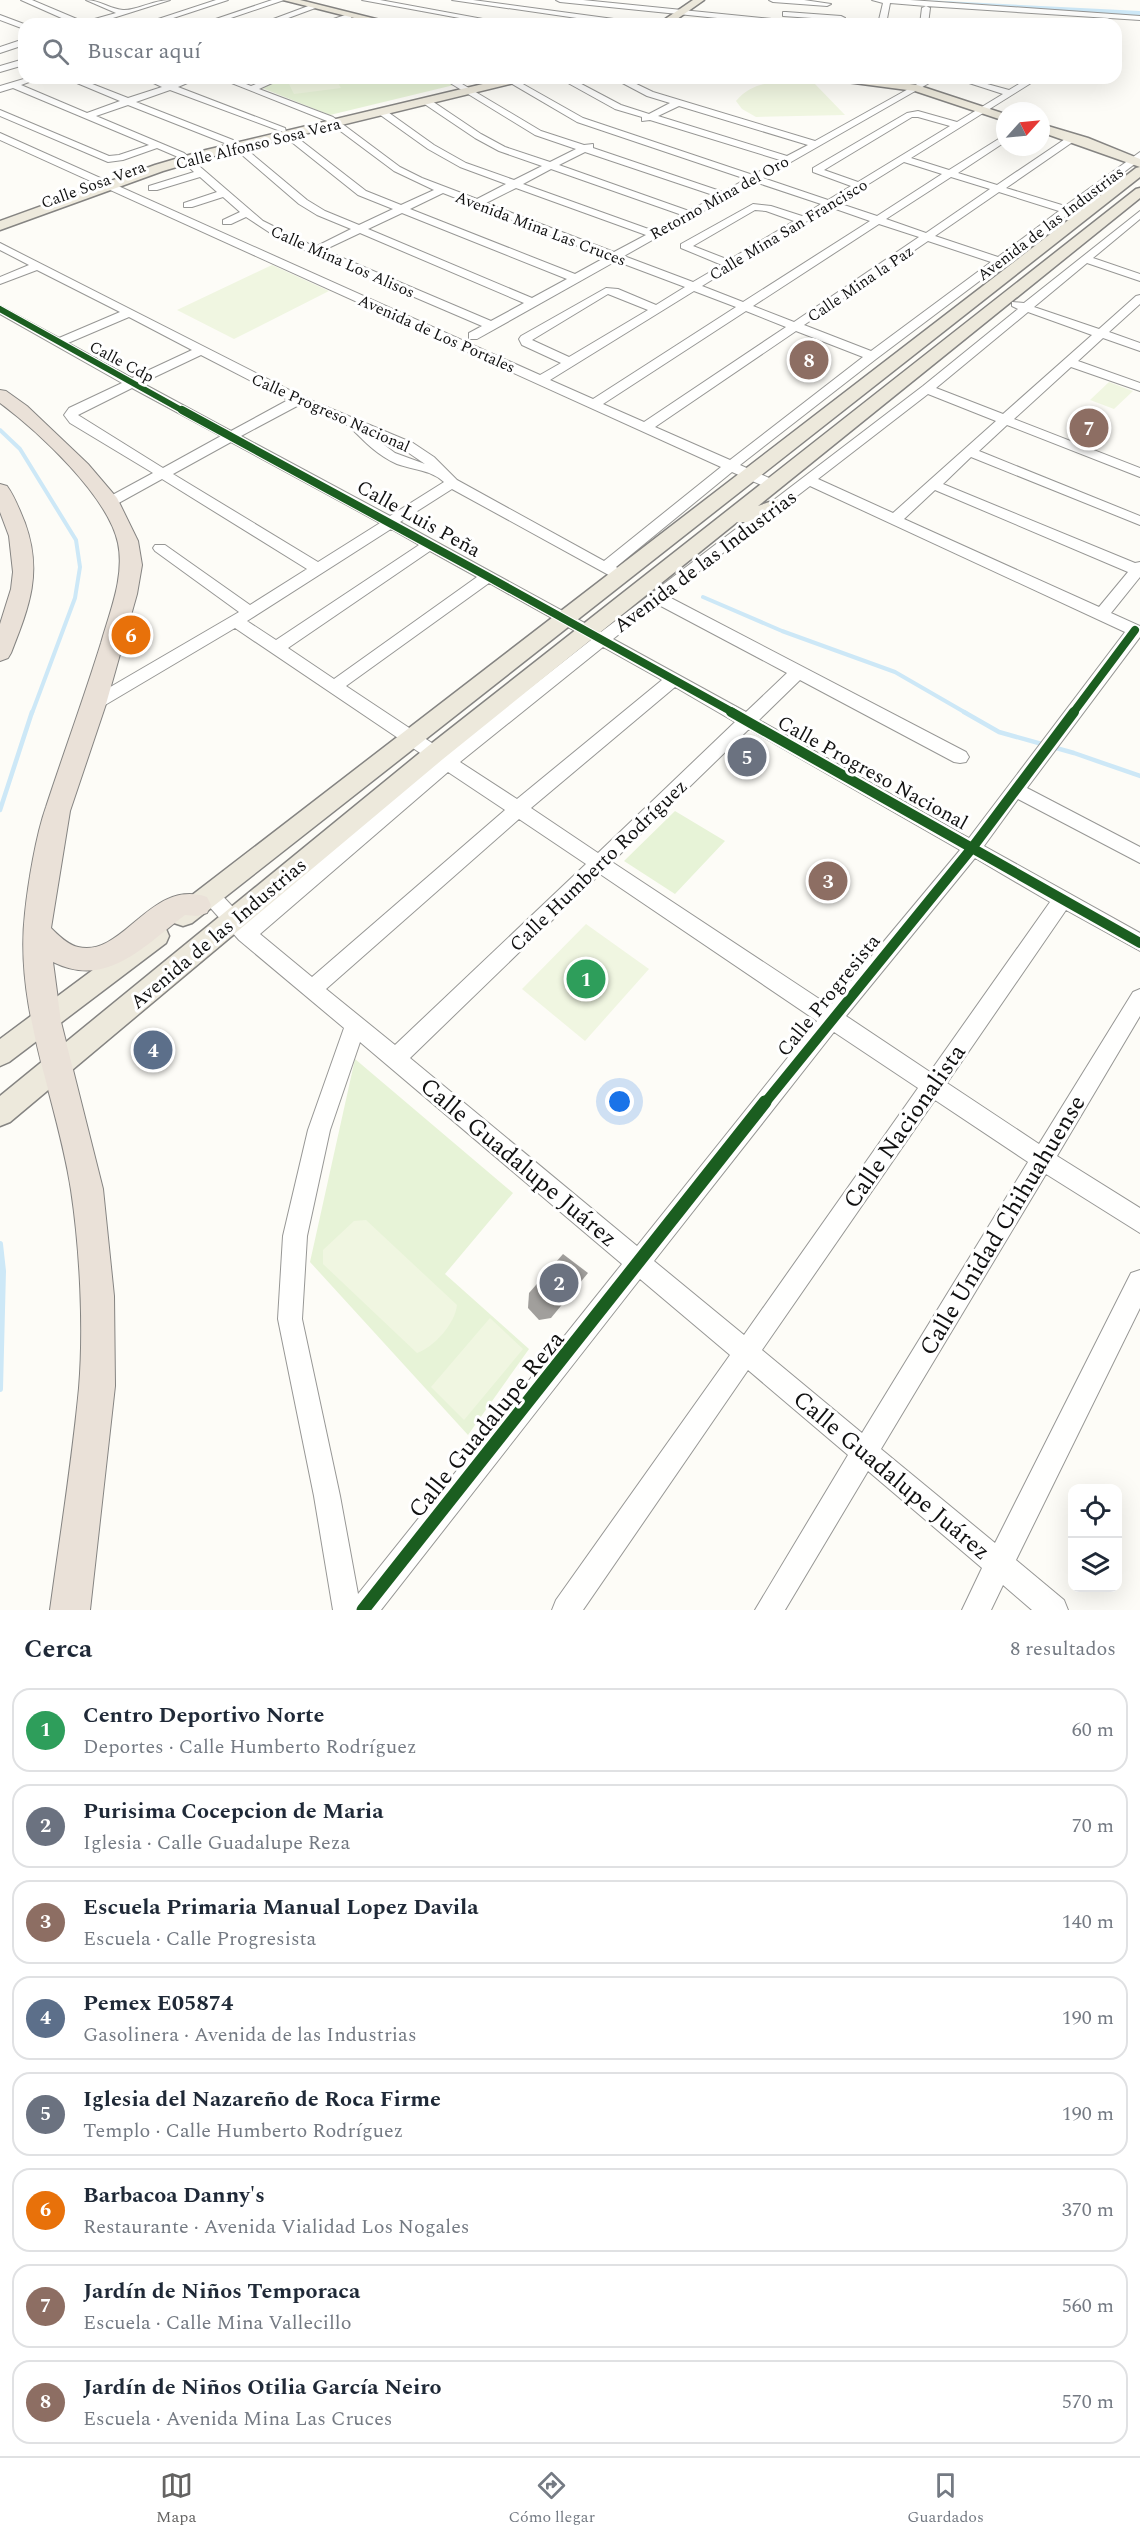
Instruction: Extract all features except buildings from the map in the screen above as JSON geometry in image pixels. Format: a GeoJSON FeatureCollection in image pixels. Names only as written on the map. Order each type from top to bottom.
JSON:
{"type":"FeatureCollection","features":[{"type":"Feature","properties":{"kind":"highway"},"geometry":{"type":"LineString","coordinates":[[0,383],[33,402],[52,419],[80,456],[81,468]]}},
{"type":"Feature","properties":{"kind":"highway"},"geometry":{"type":"LineString","coordinates":[[0,395],[21,410],[81,468],[110,502],[128,541],[131,565],[126,594],[94,704],[57,811],[37,932],[39,974],[46,1022],[87,1189],[97,1296],[97,1386],[70,1610]]}},
{"type":"Feature","properties":{"kind":"highway"},"geometry":{"type":"LineString","coordinates":[[0,490],[17,526],[26,572],[22,595],[0,653]]}},
{"type":"Feature","properties":{"kind":"highway"},"geometry":{"type":"LineString","coordinates":[[0,520],[12,541],[24,554]]}},
{"type":"Feature","properties":{"kind":"highway"},"geometry":{"type":"LineString","coordinates":[[37,932],[57,952],[71,958],[84,961],[101,959],[111,955],[177,906],[203,900]]}},
{"type":"Feature","properties":{"kind":"main road"},"geometry":{"type":"LineString","coordinates":[[288,0],[359,18]]}},
{"type":"Feature","properties":{"kind":"main road"},"geometry":{"type":"LineString","coordinates":[[682,18],[699,0]]}},
{"type":"Feature","properties":{"kind":"main road"},"geometry":{"type":"LineString","coordinates":[[677,18],[710,0]]}},
{"type":"Feature","properties":{"kind":"main road","name":"Calle Alfonso Sosa Vera"},"geometry":{"type":"LineString","coordinates":[[0,226],[106,184],[184,157],[284,132],[382,112],[489,84]]}},
{"type":"Feature","properties":{"kind":"main road"},"geometry":{"type":"LineString","coordinates":[[894,84],[917,88],[996,115]]}},
{"type":"Feature","properties":{"kind":"main road"},"geometry":{"type":"LineString","coordinates":[[333,121],[466,89]]}},
{"type":"Feature","properties":{"kind":"main road"},"geometry":{"type":"LineString","coordinates":[[1050,130],[1074,137],[1138,162]]}},
{"type":"Feature","properties":{"kind":"main road","name":"Avenida de las Industrias"},"geometry":{"type":"LineString","coordinates":[[0,1054],[46,1022],[566,619],[613,572],[749,474],[1138,162]]}},
{"type":"Feature","properties":{"kind":"main road","name":"Calle Sosa Vera"},"geometry":{"type":"LineString","coordinates":[[0,218],[106,184]]}},
{"type":"Feature","properties":{"kind":"main road","name":"Avenida de las Industrias"},"geometry":{"type":"LineString","coordinates":[[2,1111],[240,927],[442,757],[596,636],[773,484],[1140,192]]}},
{"type":"Feature","properties":{"kind":"main road"},"geometry":{"type":"LineString","coordinates":[[723,525],[778,504]]}},
{"type":"Feature","properties":{"kind":"street"},"geometry":{"type":"LineString","coordinates":[[25,0],[69,18]]}},
{"type":"Feature","properties":{"kind":"street"},"geometry":{"type":"LineString","coordinates":[[90,0],[124,13]]}},
{"type":"Feature","properties":{"kind":"street"},"geometry":{"type":"LineString","coordinates":[[166,18],[224,0]]}},
{"type":"Feature","properties":{"kind":"street"},"geometry":{"type":"LineString","coordinates":[[224,18],[280,0]]}},
{"type":"Feature","properties":{"kind":"street"},"geometry":{"type":"LineString","coordinates":[[366,0],[466,18],[489,2]]}},
{"type":"Feature","properties":{"kind":"street"},"geometry":{"type":"LineString","coordinates":[[456,0],[489,2],[596,18]]}},
{"type":"Feature","properties":{"kind":"street"},"geometry":{"type":"LineString","coordinates":[[560,0],[637,2],[686,14],[765,10],[820,18]]}},
{"type":"Feature","properties":{"kind":"street"},"geometry":{"type":"LineString","coordinates":[[773,0],[832,5]]}},
{"type":"Feature","properties":{"kind":"street"},"geometry":{"type":"LineString","coordinates":[[876,0],[1137,18]]}},
{"type":"Feature","properties":{"kind":"street"},"geometry":{"type":"LineString","coordinates":[[1005,0],[1125,8]]}},
{"type":"Feature","properties":{"kind":"street"},"geometry":{"type":"LineString","coordinates":[[106,18],[160,1]]}},
{"type":"Feature","properties":{"kind":"street"},"geometry":{"type":"LineString","coordinates":[[883,18],[887,1]]}},
{"type":"Feature","properties":{"kind":"street"},"geometry":{"type":"LineString","coordinates":[[841,18],[844,6]]}},
{"type":"Feature","properties":{"kind":"street"},"geometry":{"type":"LineString","coordinates":[[283,18],[314,8]]}},
{"type":"Feature","properties":{"kind":"street"},"geometry":{"type":"LineString","coordinates":[[765,10],[786,18]]}},
{"type":"Feature","properties":{"kind":"street"},"geometry":{"type":"LineString","coordinates":[[925,18],[926,10],[1016,18]]}},
{"type":"Feature","properties":{"kind":"street"},"geometry":{"type":"LineString","coordinates":[[1043,18],[1053,13]]}},
{"type":"Feature","properties":{"kind":"street"},"geometry":{"type":"LineString","coordinates":[[342,18],[348,16]]}},
{"type":"Feature","properties":{"kind":"street"},"geometry":{"type":"LineString","coordinates":[[0,17],[18,25]]}},
{"type":"Feature","properties":{"kind":"street"},"geometry":{"type":"LineString","coordinates":[[1125,24],[1137,18]]}},
{"type":"Feature","properties":{"kind":"street"},"geometry":{"type":"LineString","coordinates":[[10,29],[18,28]]}},
{"type":"Feature","properties":{"kind":"street"},"geometry":{"type":"LineString","coordinates":[[0,50],[18,44]]}},
{"type":"Feature","properties":{"kind":"street"},"geometry":{"type":"LineString","coordinates":[[0,69],[18,64]]}},
{"type":"Feature","properties":{"kind":"street"},"geometry":{"type":"LineString","coordinates":[[0,89],[18,83]]}},
{"type":"Feature","properties":{"kind":"street"},"geometry":{"type":"LineString","coordinates":[[85,84],[234,144],[303,202],[358,229],[532,302]]}},
{"type":"Feature","properties":{"kind":"street"},"geometry":{"type":"LineString","coordinates":[[162,84],[284,132],[343,180],[362,192],[575,278]]}},
{"type":"Feature","properties":{"kind":"street"},"geometry":{"type":"LineString","coordinates":[[87,116],[178,84]]}},
{"type":"Feature","properties":{"kind":"street","name":"Avenida Mina Las Cruces"},"geometry":{"type":"LineString","coordinates":[[239,84],[333,121],[397,169],[441,190],[615,255],[872,357]]}},
{"type":"Feature","properties":{"kind":"street"},"geometry":{"type":"LineString","coordinates":[[250,88],[262,84]]}},
{"type":"Feature","properties":{"kind":"street"},"geometry":{"type":"LineString","coordinates":[[457,84],[528,128],[723,195]]}},
{"type":"Feature","properties":{"kind":"street"},"geometry":{"type":"LineString","coordinates":[[520,84],[571,117],[756,177],[1000,261]]}},
{"type":"Feature","properties":{"kind":"street"},"geometry":{"type":"LineString","coordinates":[[574,84],[608,103],[787,159]]}},
{"type":"Feature","properties":{"kind":"street"},"geometry":{"type":"LineString","coordinates":[[629,84],[650,94],[816,144]]}},
{"type":"Feature","properties":{"kind":"street","name":"Retorno Mina del Oro"},"geometry":{"type":"LineString","coordinates":[[472,336],[924,84]]}},
{"type":"Feature","properties":{"kind":"street"},"geometry":{"type":"LineString","coordinates":[[982,84],[1010,93]]}},
{"type":"Feature","properties":{"kind":"street","name":"Calle Mina San Francisco"},"geometry":{"type":"LineString","coordinates":[[541,380],[1025,84]]}},
{"type":"Feature","properties":{"kind":"street","name":"Calle Mina Los Alisos"},"geometry":{"type":"LineString","coordinates":[[13,85],[184,157],[246,213],[268,229],[490,325]]}},
{"type":"Feature","properties":{"kind":"street"},"geometry":{"type":"LineString","coordinates":[[426,101],[489,143],[689,214]]}},
{"type":"Feature","properties":{"kind":"street"},"geometry":{"type":"LineString","coordinates":[[638,122],[679,102]]}},
{"type":"Feature","properties":{"kind":"street"},"geometry":{"type":"LineString","coordinates":[[0,112],[104,158],[120,158],[158,146]]}},
{"type":"Feature","properties":{"kind":"street"},"geometry":{"type":"LineString","coordinates":[[382,112],[451,159],[653,234]]}},
{"type":"Feature","properties":{"kind":"street"},"geometry":{"type":"LineString","coordinates":[[860,186],[816,170],[910,115],[918,114],[958,125]]}},
{"type":"Feature","properties":{"kind":"street"},"geometry":{"type":"LineString","coordinates":[[477,203],[628,127]]}},
{"type":"Feature","properties":{"kind":"street","name":"Avenida de Los Portales"},"geometry":{"type":"LineString","coordinates":[[0,136],[773,484]]}},
{"type":"Feature","properties":{"kind":"street","name":"Calle Mina la Paz"},"geometry":{"type":"LineString","coordinates":[[646,427],[1074,137]]}},
{"type":"Feature","properties":{"kind":"street"},"geometry":{"type":"LineString","coordinates":[[594,404],[996,144]]}},
{"type":"Feature","properties":{"kind":"street"},"geometry":{"type":"LineString","coordinates":[[903,159],[1067,210]]}},
{"type":"Feature","properties":{"kind":"street","name":"Avenida de las Industrias"},"geometry":{"type":"LineString","coordinates":[[613,572],[731,466],[1067,210],[1138,162]]}},
{"type":"Feature","properties":{"kind":"street"},"geometry":{"type":"LineString","coordinates":[[153,188],[201,173]]}},
{"type":"Feature","properties":{"kind":"street"},"geometry":{"type":"LineString","coordinates":[[314,250],[441,190]]}},
{"type":"Feature","properties":{"kind":"street"},"geometry":{"type":"LineString","coordinates":[[188,205],[224,193]]}},
{"type":"Feature","properties":{"kind":"street"},"geometry":{"type":"LineString","coordinates":[[730,264],[685,246],[753,207],[767,208],[803,220]]}},
{"type":"Feature","properties":{"kind":"street"},"geometry":{"type":"LineString","coordinates":[[227,222],[246,213]]}},
{"type":"Feature","properties":{"kind":"street","name":"Avenida de las Industrias"},"geometry":{"type":"LineString","coordinates":[[596,636],[656,597],[810,481],[927,389],[1140,214]]}},
{"type":"Feature","properties":{"kind":"street","name":"Calle Progreso Nacional"},"geometry":{"type":"LineString","coordinates":[[0,246],[298,400],[352,422],[367,441],[408,463],[438,470],[452,483]]}},
{"type":"Feature","properties":{"kind":"street"},"geometry":{"type":"LineString","coordinates":[[1085,259],[1140,278]]}},
{"type":"Feature","properties":{"kind":"street"},"geometry":{"type":"LineString","coordinates":[[0,280],[37,266]]}},
{"type":"Feature","properties":{"kind":"street"},"geometry":{"type":"LineString","coordinates":[[568,362],[526,342],[525,339],[606,291],[614,291],[656,309]]}},
{"type":"Feature","properties":{"kind":"street"},"geometry":{"type":"LineString","coordinates":[[895,519],[1101,333],[1135,309],[1140,298]]}},
{"type":"Feature","properties":{"kind":"street"},"geometry":{"type":"LineString","coordinates":[[1004,300],[1140,347]]}},
{"type":"Feature","properties":{"kind":"street","name":"Calle Cdp"},"geometry":{"type":"LineString","coordinates":[[0,309],[231,437]]}},
{"type":"Feature","properties":{"kind":"street"},"geometry":{"type":"LineString","coordinates":[[58,343],[128,313]]}},
{"type":"Feature","properties":{"kind":"street"},"geometry":{"type":"LineString","coordinates":[[202,350],[74,411],[71,415],[75,420],[165,472],[319,569]]}},
{"type":"Feature","properties":{"kind":"street"},"geometry":{"type":"LineString","coordinates":[[1070,362],[1140,387]]}},
{"type":"Feature","properties":{"kind":"street"},"geometry":{"type":"LineString","coordinates":[[927,389],[1140,473]]}},
{"type":"Feature","properties":{"kind":"street"},"geometry":{"type":"LineString","coordinates":[[110,502],[298,400]]}},
{"type":"Feature","properties":{"kind":"street","name":"Calle Luis Peña"},"geometry":{"type":"LineString","coordinates":[[231,437],[596,636]]}},
{"type":"Feature","properties":{"kind":"street"},"geometry":{"type":"LineString","coordinates":[[970,452],[1140,521]]}},
{"type":"Feature","properties":{"kind":"street"},"geometry":{"type":"LineString","coordinates":[[810,481],[1138,631]]}},
{"type":"Feature","properties":{"kind":"street"},"geometry":{"type":"LineString","coordinates":[[94,704],[243,617],[452,483],[613,572]]}},
{"type":"Feature","properties":{"kind":"street"},"geometry":{"type":"LineString","coordinates":[[934,485],[1139,569],[1101,615]]}},
{"type":"Feature","properties":{"kind":"street"},"geometry":{"type":"LineString","coordinates":[[276,648],[430,544]]}},
{"type":"Feature","properties":{"kind":"street"},"geometry":{"type":"LineString","coordinates":[[160,549],[243,617],[276,648],[933,1086],[1140,1221]]}},
{"type":"Feature","properties":{"kind":"street"},"geometry":{"type":"LineString","coordinates":[[334,687],[488,576]]}},
{"type":"Feature","properties":{"kind":"street"},"geometry":{"type":"LineString","coordinates":[[656,597],[960,757]]}},
{"type":"Feature","properties":{"kind":"street","name":"Calle Progresista"},"geometry":{"type":"LineString","coordinates":[[639,1263],[832,1018],[972,848],[1057,732],[1138,631]]}},
{"type":"Feature","properties":{"kind":"street","name":"Calle Progreso Nacional"},"geometry":{"type":"LineString","coordinates":[[596,636],[1140,943]]}},
{"type":"Feature","properties":{"kind":"street","name":"Calle Humberto Rodríguez"},"geometry":{"type":"LineString","coordinates":[[395,1059],[799,671]]}},
{"type":"Feature","properties":{"kind":"street"},"geometry":{"type":"LineString","coordinates":[[312,990],[519,808],[673,680]]}},
{"type":"Feature","properties":{"kind":"street"},"geometry":{"type":"LineString","coordinates":[[1014,789],[1140,856]]}},
{"type":"Feature","properties":{"kind":"street","name":"Calle Nacionalista"},"geometry":{"type":"LineString","coordinates":[[566,1610],[1063,899]]}},
{"type":"Feature","properties":{"kind":"street","name":"Calle Guadalupe Juárez"},"geometry":{"type":"LineString","coordinates":[[203,900],[240,927],[312,990],[1054,1610]]}},
{"type":"Feature","properties":{"kind":"street","name":"Calle Unidad Chihuahuense"},"geometry":{"type":"LineString","coordinates":[[769,1610],[1140,998]]}},
{"type":"Feature","properties":{"kind":"street"},"geometry":{"type":"LineString","coordinates":[[347,1610],[327,1496],[290,1319],[295,1236],[319,1130],[355,1025]]}},
{"type":"Feature","properties":{"kind":"street","name":"Calle Guadalupe Reza"},"geometry":{"type":"LineString","coordinates":[[363,1610],[639,1263]]}},
{"type":"Feature","properties":{"kind":"street"},"geometry":{"type":"LineString","coordinates":[[976,1610],[1140,1282]]}},
{"type":"Feature","properties":{"kind":"green space"},"geometry":{"type":"Polygon","coordinates":[[[272,84],[454,85],[330,115],[262,88],[272,84]]]}},
{"type":"Feature","properties":{"kind":"green space"},"geometry":{"type":"Polygon","coordinates":[[[289,84],[339,84],[341,88],[294,94],[289,84]]]}},
{"type":"Feature","properties":{"kind":"green space"},"geometry":{"type":"Polygon","coordinates":[[[763,84],[815,84],[845,115],[756,117],[742,109],[736,101],[753,88],[763,84]]]}},
{"type":"Feature","properties":{"kind":"green space"},"geometry":{"type":"Polygon","coordinates":[[[272,265],[329,291],[234,339],[177,310],[272,265]]]}},
{"type":"Feature","properties":{"kind":"green space"},"geometry":{"type":"Polygon","coordinates":[[[1109,382],[1133,391],[1114,409],[1090,400],[1109,382]]]}},
{"type":"Feature","properties":{"kind":"green space"},"geometry":{"type":"Polygon","coordinates":[[[675,811],[725,841],[675,894],[624,861],[675,811]]]}},
{"type":"Feature","properties":{"kind":"green space"},"geometry":{"type":"Polygon","coordinates":[[[586,924],[649,969],[585,1041],[522,989],[586,924]]]}},
{"type":"Feature","properties":{"kind":"green space"},"geometry":{"type":"Polygon","coordinates":[[[355,1059],[513,1193],[445,1274],[529,1349],[468,1435],[310,1262],[355,1059]]]}},
{"type":"Feature","properties":{"kind":"green space"},"geometry":{"type":"Polygon","coordinates":[[[366,1220],[457,1305],[452,1320],[443,1334],[430,1346],[417,1353],[323,1264],[323,1250],[354,1221],[366,1220]]]}},
{"type":"Feature","properties":{"kind":"green space"},"geometry":{"type":"Polygon","coordinates":[[[490,1318],[523,1349],[464,1420],[431,1387],[490,1318]]]}},
{"type":"Feature","properties":{"kind":"waterway"},"geometry":{"type":"LineString","coordinates":[[927,0],[1125,14],[1140,13]]}},
{"type":"Feature","properties":{"kind":"waterway"},"geometry":{"type":"LineString","coordinates":[[0,430],[20,449],[76,540],[80,567],[75,598],[32,713]]}},
{"type":"Feature","properties":{"kind":"waterway"},"geometry":{"type":"LineString","coordinates":[[703,597],[782,631],[895,672],[966,713]]}},
{"type":"Feature","properties":{"kind":"waterway"},"geometry":{"type":"LineString","coordinates":[[0,810],[32,712]]}},
{"type":"Feature","properties":{"kind":"waterway"},"geometry":{"type":"LineString","coordinates":[[964,712],[999,732],[1074,753],[1140,776]]}},
{"type":"Feature","properties":{"kind":"waterway"},"geometry":{"type":"LineString","coordinates":[[0,1244],[3,1271],[0,1389]]}},
{"type":"Feature","properties":{"kind":"cycle path"},"geometry":{"type":"LineString","coordinates":[[0,309],[579,627],[1140,943]]}},
{"type":"Feature","properties":{"kind":"cycle path"},"geometry":{"type":"LineString","coordinates":[[363,1610],[832,1018],[972,848],[1135,630]]}},
{"type":"Feature","properties":{"kind":"place","name":"Jardín de Niños Otilia García Neiro"},"geometry":{"type":"Point","coordinates":[809,360]}},
{"type":"Feature","properties":{"kind":"place","name":"Jardín de Niños Temporaca"},"geometry":{"type":"Point","coordinates":[1089,428]}},
{"type":"Feature","properties":{"kind":"place","name":"Barbacoa Danny's"},"geometry":{"type":"Point","coordinates":[131,635]}},
{"type":"Feature","properties":{"kind":"place","name":"Iglesia del Nazareño de Roca Firme"},"geometry":{"type":"Point","coordinates":[747,757]}},
{"type":"Feature","properties":{"kind":"place","name":"Escuela Primaria Manual Lopez Davila"},"geometry":{"type":"Point","coordinates":[828,881]}},
{"type":"Feature","properties":{"kind":"place","name":"Centro Deportivo Norte"},"geometry":{"type":"Point","coordinates":[586,979]}},
{"type":"Feature","properties":{"kind":"place","name":"Pemex E05874"},"geometry":{"type":"Point","coordinates":[153,1050]}},
{"type":"Feature","properties":{"kind":"place","name":"Purisima Cocepcion de Maria"},"geometry":{"type":"Point","coordinates":[559,1283]}}]}
